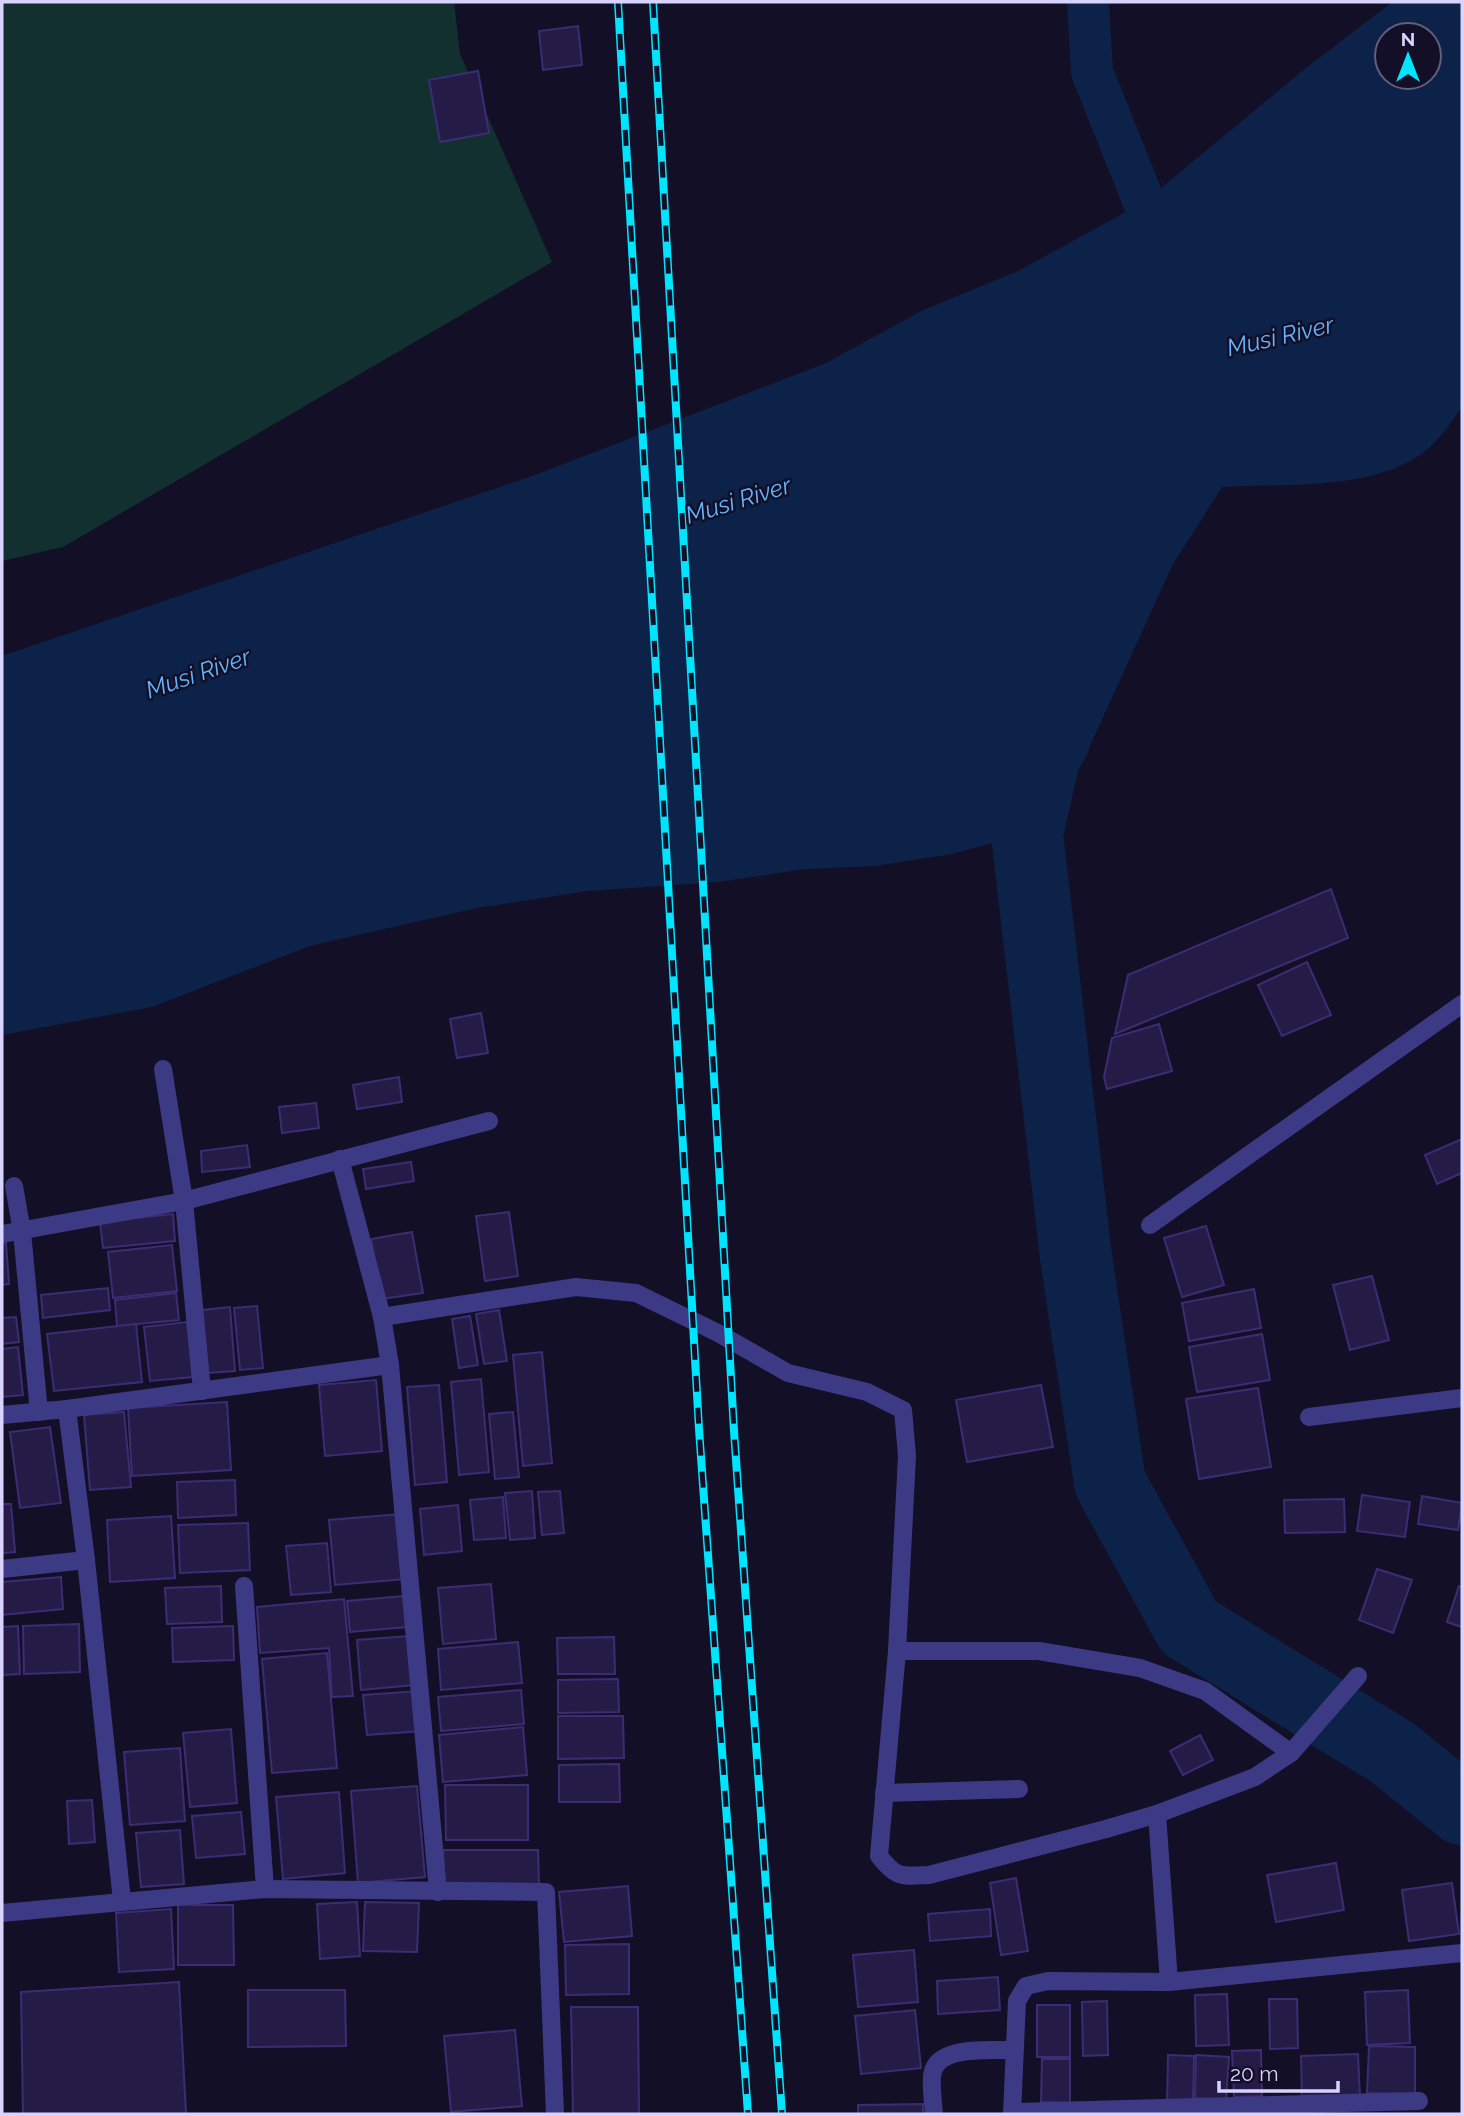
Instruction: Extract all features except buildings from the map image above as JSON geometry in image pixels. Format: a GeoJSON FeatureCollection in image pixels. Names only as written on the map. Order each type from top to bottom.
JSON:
{"type":"FeatureCollection","features":[{"type":"Feature","properties":{"kind":"street"},"geometry":{"type":"LineString","coordinates":[[1150,1225],[1462,1004]]}},
{"type":"Feature","properties":{"kind":"street"},"geometry":{"type":"LineString","coordinates":[[163,1069],[184,1201],[202,1391]]}},
{"type":"Feature","properties":{"kind":"street"},"geometry":{"type":"LineString","coordinates":[[2,1234],[184,1201],[489,1121]]}},
{"type":"Feature","properties":{"kind":"street"},"geometry":{"type":"LineString","coordinates":[[340,1159],[382,1317],[390,1365],[438,1892]]}},
{"type":"Feature","properties":{"kind":"street"},"geometry":{"type":"LineString","coordinates":[[15,1186],[22,1232],[39,1412]]}},
{"type":"Feature","properties":{"kind":"street"},"geometry":{"type":"LineString","coordinates":[[382,1317],[576,1287],[636,1293],[718,1333],[788,1373],[867,1392],[903,1410],[907,1455],[897,1651],[878,1856],[900,1876],[929,1875],[1106,1829],[1157,1814],[1255,1777],[1291,1753],[1358,1676]]}},
{"type":"Feature","properties":{"kind":"street"},"geometry":{"type":"LineString","coordinates":[[2,1415],[67,1409],[390,1365]]}},
{"type":"Feature","properties":{"kind":"street"},"geometry":{"type":"LineString","coordinates":[[1309,1418],[1462,1398]]}},
{"type":"Feature","properties":{"kind":"street"},"geometry":{"type":"LineString","coordinates":[[67,1409],[86,1560],[122,1901]]}},
{"type":"Feature","properties":{"kind":"street"},"geometry":{"type":"LineString","coordinates":[[2,1569],[86,1560]]}},
{"type":"Feature","properties":{"kind":"street"},"geometry":{"type":"LineString","coordinates":[[244,1586],[265,1889]]}},
{"type":"Feature","properties":{"kind":"street"},"geometry":{"type":"LineString","coordinates":[[897,1651],[1039,1651],[1140,1668],[1205,1691],[1291,1753]]}},
{"type":"Feature","properties":{"kind":"street"},"geometry":{"type":"LineString","coordinates":[[884,1793],[1019,1788]]}},
{"type":"Feature","properties":{"kind":"street"},"geometry":{"type":"LineString","coordinates":[[1157,1814],[1169,1982]]}},
{"type":"Feature","properties":{"kind":"street"},"geometry":{"type":"LineString","coordinates":[[2,1913],[265,1889],[546,1892],[555,2114]]}},
{"type":"Feature","properties":{"kind":"street"},"geometry":{"type":"LineString","coordinates":[[1419,2101],[1012,2113],[1017,2001],[1026,1986],[1048,1981],[1169,1982],[1462,1953]]}},
{"type":"Feature","properties":{"kind":"street"},"geometry":{"type":"LineString","coordinates":[[934,2114],[932,2073],[939,2060],[950,2053],[1014,2050]]}},
{"type":"Feature","properties":{"kind":"green space"},"geometry":{"type":"Polygon","coordinates":[[[2,2],[454,2],[460,54],[552,262],[63,547],[2,561],[2,2]]]}},
{"type":"Feature","properties":{"kind":"water","name":"Musi River"},"geometry":{"type":"Polygon","coordinates":[[[1392,2],[1462,2],[1462,407],[1436,441],[1416,458],[1391,470],[1335,482],[1222,487],[1172,566],[1089,748],[1027,834],[952,854],[875,866],[805,869],[719,882],[588,891],[477,908],[310,946],[152,1007],[2,1035],[2,656],[535,475],[826,363],[923,310],[1018,271],[1144,202],[1306,68],[1392,2]]]}},
{"type":"Feature","properties":{"kind":"waterway"},"geometry":{"type":"LineString","coordinates":[[1088,2],[1092,72],[1163,256]]}},
{"type":"Feature","properties":{"kind":"waterway"},"geometry":{"type":"LineString","coordinates":[[1055,738],[1044,758],[1027,834],[1076,1257],[1110,1483],[1189,1627],[1393,1753],[1462,1809]]}},
{"type":"Feature","properties":{"kind":"railway"},"geometry":{"type":"LineString","coordinates":[[618,2],[699,1429],[748,2114]]}},
{"type":"Feature","properties":{"kind":"railway"},"geometry":{"type":"LineString","coordinates":[[653,2],[734,1431],[782,2114]]}}]}
